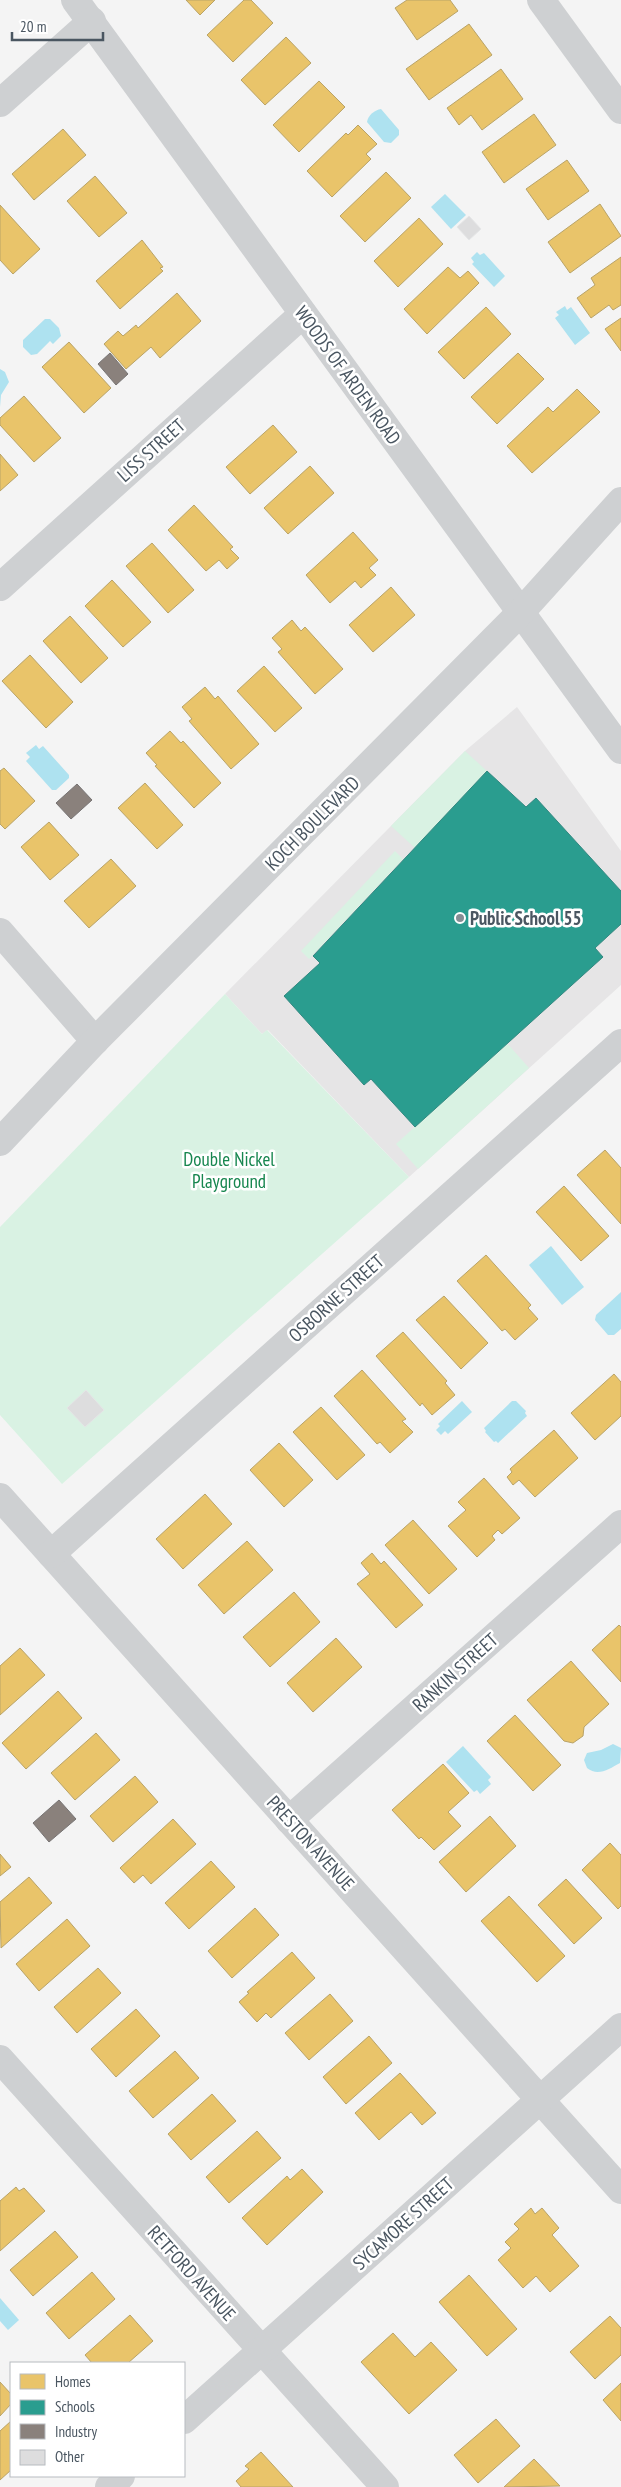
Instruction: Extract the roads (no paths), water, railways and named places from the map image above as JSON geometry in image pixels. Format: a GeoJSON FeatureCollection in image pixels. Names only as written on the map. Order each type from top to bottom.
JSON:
{"type":"FeatureCollection","features":[{"type":"Feature","properties":{"kind":"street"},"geometry":{"type":"LineString","coordinates":[[541,0],[621,110]]}},
{"type":"Feature","properties":{"kind":"street"},"geometry":{"type":"LineString","coordinates":[[0,103],[84,10]]}},
{"type":"Feature","properties":{"kind":"street","name":"WOODS OF ARDEN ROAD"},"geometry":{"type":"LineString","coordinates":[[84,10],[621,750]]}},
{"type":"Feature","properties":{"kind":"street","name":"LISS STREET"},"geometry":{"type":"LineString","coordinates":[[0,587],[303,314]]}},
{"type":"Feature","properties":{"kind":"street","name":"KOCH BOULEVARD"},"geometry":{"type":"LineString","coordinates":[[0,1142],[95,1042],[521,612],[621,501]]}},
{"type":"Feature","properties":{"kind":"street"},"geometry":{"type":"LineString","coordinates":[[0,932],[95,1042]]}},
{"type":"Feature","properties":{"kind":"street","name":"OSBORNE STREET"},"geometry":{"type":"LineString","coordinates":[[51,1554],[621,1043]]}},
{"type":"Feature","properties":{"kind":"street","name":"PRESTON AVENUE"},"geometry":{"type":"LineString","coordinates":[[0,1497],[621,2190]]}},
{"type":"Feature","properties":{"kind":"street","name":"RANKIN STREET"},"geometry":{"type":"LineString","coordinates":[[289,1820],[621,1524]]}},
{"type":"Feature","properties":{"kind":"street","name":"SYCAMORE STREET"},"geometry":{"type":"LineString","coordinates":[[185,2419],[621,2026]]}},
{"type":"Feature","properties":{"kind":"street","name":"RETFORD AVENUE"},"geometry":{"type":"LineString","coordinates":[[0,2059],[384,2487]]}},
{"type":"Feature","properties":{"kind":"street"},"geometry":{"type":"LineString","coordinates":[[109,2487],[120,2477]]}},
{"type":"Feature","properties":{"kind":"water"},"geometry":{"type":"Polygon","coordinates":[[[381,109],[399,130],[399,135],[391,143],[384,142],[367,122],[372,113],[381,109]]]}},
{"type":"Feature","properties":{"kind":"water"},"geometry":{"type":"Polygon","coordinates":[[[445,194],[466,215],[451,229],[431,207],[445,194]]]}},
{"type":"Feature","properties":{"kind":"water"},"geometry":{"type":"Polygon","coordinates":[[[477,252],[480,255],[484,253],[505,276],[494,287],[472,264],[474,262],[471,258],[477,252]]]}},
{"type":"Feature","properties":{"kind":"water"},"geometry":{"type":"Polygon","coordinates":[[[565,306],[567,310],[571,307],[590,333],[575,345],[555,318],[559,315],[556,312],[565,306]]]}},
{"type":"Feature","properties":{"kind":"water"},"geometry":{"type":"Polygon","coordinates":[[[45,319],[50,319],[59,328],[61,336],[53,344],[50,341],[37,354],[31,355],[23,347],[23,340],[45,319]]]}},
{"type":"Feature","properties":{"kind":"water"},"geometry":{"type":"Polygon","coordinates":[[[0,369],[5,372],[9,382],[1,395],[0,407],[0,369]]]}},
{"type":"Feature","properties":{"kind":"water"},"geometry":{"type":"Polygon","coordinates":[[[36,745],[39,749],[43,746],[69,775],[69,778],[56,790],[52,790],[26,761],[30,757],[26,753],[36,745]]]}},
{"type":"Feature","properties":{"kind":"water"},"geometry":{"type":"Polygon","coordinates":[[[551,1246],[584,1287],[562,1305],[529,1265],[551,1246]]]}},
{"type":"Feature","properties":{"kind":"water"},"geometry":{"type":"Polygon","coordinates":[[[621,1292],[621,1329],[614,1335],[608,1335],[595,1320],[596,1315],[621,1292]]]}},
{"type":"Feature","properties":{"kind":"water"},"geometry":{"type":"Polygon","coordinates":[[[462,1401],[472,1412],[448,1434],[445,1431],[441,1435],[436,1430],[440,1426],[438,1424],[462,1401]]]}},
{"type":"Feature","properties":{"kind":"water"},"geometry":{"type":"Polygon","coordinates":[[[512,1401],[516,1401],[526,1411],[527,1416],[498,1443],[494,1442],[485,1432],[484,1428],[512,1401]]]}},
{"type":"Feature","properties":{"kind":"water"},"geometry":{"type":"Polygon","coordinates":[[[613,1744],[621,1748],[620,1763],[608,1770],[599,1772],[591,1771],[587,1768],[584,1760],[587,1753],[601,1750],[613,1744]]]}},
{"type":"Feature","properties":{"kind":"water"},"geometry":{"type":"Polygon","coordinates":[[[463,1746],[491,1777],[488,1780],[491,1784],[480,1794],[477,1790],[474,1792],[446,1762],[463,1746]]]}},
{"type":"Feature","properties":{"kind":"water"},"geometry":{"type":"Polygon","coordinates":[[[0,2298],[19,2320],[8,2330],[0,2321],[0,2298]]]}},
{"type":"Feature","properties":{"kind":"place","name":"Public School 55"},"geometry":{"type":"Point","coordinates":[460,918]}},
{"type":"Feature","properties":{"kind":"park label","name":"Double Nickel Playground"},"geometry":{"type":"Point","coordinates":[229,1170]}}]}
